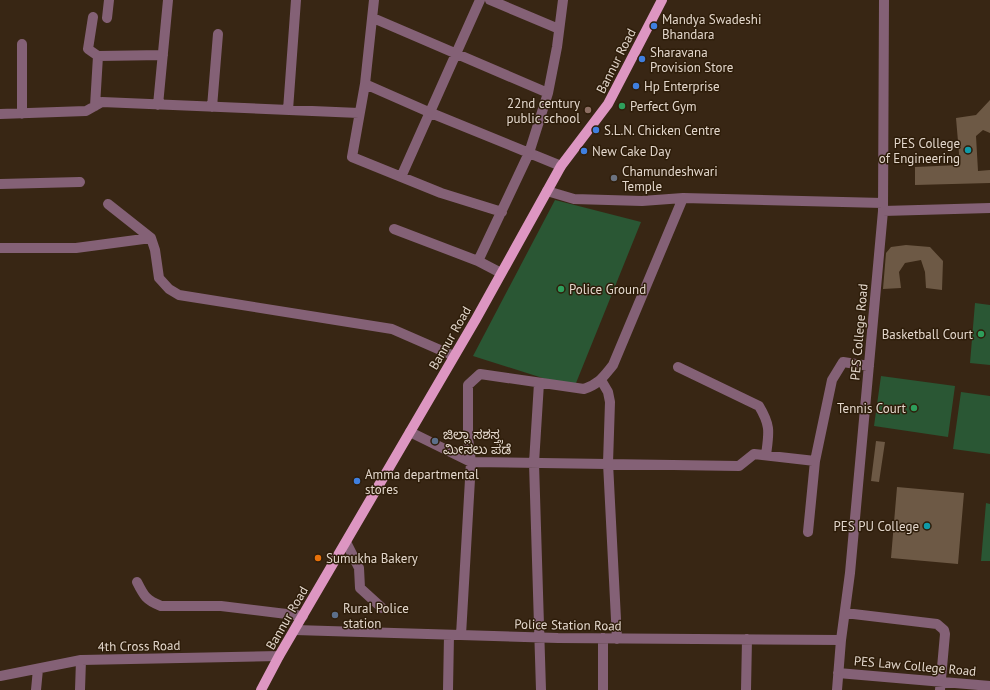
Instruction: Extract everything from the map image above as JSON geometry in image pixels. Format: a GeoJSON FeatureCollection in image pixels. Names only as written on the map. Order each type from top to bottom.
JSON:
{"type":"FeatureCollection","features":[{"type":"Feature","properties":{"kind":"main road","name":"Bannur Road"},"geometry":{"type":"LineString","coordinates":[[261,690],[279,656],[454,356],[561,166],[608,104],[659,1]]}},
{"type":"Feature","properties":{"kind":"street"},"geometry":{"type":"LineString","coordinates":[[108,18],[109,0]]}},
{"type":"Feature","properties":{"kind":"street"},"geometry":{"type":"LineString","coordinates":[[158,104],[168,0]]}},
{"type":"Feature","properties":{"kind":"street"},"geometry":{"type":"LineString","coordinates":[[288,110],[296,0]]}},
{"type":"Feature","properties":{"kind":"street"},"geometry":{"type":"LineString","coordinates":[[374,0],[365,84],[352,157],[441,193],[502,212]]}},
{"type":"Feature","properties":{"kind":"street"},"geometry":{"type":"LineString","coordinates":[[401,177],[431,113],[480,0]]}},
{"type":"Feature","properties":{"kind":"street"},"geometry":{"type":"LineString","coordinates":[[490,0],[558,29]]}},
{"type":"Feature","properties":{"kind":"street"},"geometry":{"type":"LineString","coordinates":[[478,261],[529,153],[548,93],[564,0]]}},
{"type":"Feature","properties":{"kind":"street","name":"PES College Road"},"geometry":{"type":"LineString","coordinates":[[837,690],[841,640],[850,573],[883,207],[884,0]]}},
{"type":"Feature","properties":{"kind":"street"},"geometry":{"type":"LineString","coordinates":[[93,17],[88,49],[98,56],[163,56]]}},
{"type":"Feature","properties":{"kind":"street"},"geometry":{"type":"LineString","coordinates":[[372,18],[548,93]]}},
{"type":"Feature","properties":{"kind":"street"},"geometry":{"type":"LineString","coordinates":[[212,107],[218,34]]}},
{"type":"Feature","properties":{"kind":"street"},"geometry":{"type":"LineString","coordinates":[[22,44],[22,114]]}},
{"type":"Feature","properties":{"kind":"street"},"geometry":{"type":"LineString","coordinates":[[95,106],[98,56]]}},
{"type":"Feature","properties":{"kind":"street"},"geometry":{"type":"LineString","coordinates":[[365,84],[431,113],[561,166]]}},
{"type":"Feature","properties":{"kind":"street"},"geometry":{"type":"LineString","coordinates":[[0,114],[86,111],[102,102],[359,113]]}},
{"type":"Feature","properties":{"kind":"street"},"geometry":{"type":"LineString","coordinates":[[0,184],[80,182]]}},
{"type":"Feature","properties":{"kind":"street"},"geometry":{"type":"LineString","coordinates":[[548,191],[574,199],[642,201],[683,198],[883,207],[990,208]]}},
{"type":"Feature","properties":{"kind":"street"},"geometry":{"type":"LineString","coordinates":[[462,635],[471,462],[468,438],[468,385],[480,374],[584,390],[595,385],[601,380],[612,364],[683,198]]}},
{"type":"Feature","properties":{"kind":"street"},"geometry":{"type":"LineString","coordinates":[[108,204],[151,238],[155,250],[159,278],[169,289],[179,295],[392,329],[454,356]]}},
{"type":"Feature","properties":{"kind":"street"},"geometry":{"type":"LineString","coordinates":[[394,229],[478,261],[501,273]]}},
{"type":"Feature","properties":{"kind":"street"},"geometry":{"type":"LineString","coordinates":[[0,248],[76,248],[151,238]]}},
{"type":"Feature","properties":{"kind":"street"},"geometry":{"type":"LineString","coordinates":[[808,532],[815,461],[832,380],[843,362],[869,366]]}},
{"type":"Feature","properties":{"kind":"street"},"geometry":{"type":"LineString","coordinates":[[678,367],[759,406],[766,418],[769,428],[766,455]]}},
{"type":"Feature","properties":{"kind":"street"},"geometry":{"type":"LineString","coordinates":[[601,380],[608,392],[610,402],[608,463],[617,639]]}},
{"type":"Feature","properties":{"kind":"street"},"geometry":{"type":"LineString","coordinates":[[539,383],[534,463],[541,690]]}},
{"type":"Feature","properties":{"kind":"street"},"geometry":{"type":"LineString","coordinates":[[410,432],[471,462],[739,466],[754,454],[815,461]]}},
{"type":"Feature","properties":{"kind":"street"},"geometry":{"type":"LineString","coordinates":[[346,542],[359,568],[360,588],[382,608]]}},
{"type":"Feature","properties":{"kind":"street"},"geometry":{"type":"LineString","coordinates":[[137,582],[144,596],[161,606],[221,606],[303,616]]}},
{"type":"Feature","properties":{"kind":"street"},"geometry":{"type":"LineString","coordinates":[[845,613],[937,624],[941,627],[945,634],[940,686]]}},
{"type":"Feature","properties":{"kind":"street","name":"Police Station Road"},"geometry":{"type":"LineString","coordinates":[[295,630],[617,639],[841,640]]}},
{"type":"Feature","properties":{"kind":"street"},"geometry":{"type":"LineString","coordinates":[[448,690],[449,635]]}},
{"type":"Feature","properties":{"kind":"street"},"geometry":{"type":"LineString","coordinates":[[603,638],[603,690]]}},
{"type":"Feature","properties":{"kind":"street"},"geometry":{"type":"LineString","coordinates":[[746,690],[747,639]]}},
{"type":"Feature","properties":{"kind":"street","name":"4th Cross Road"},"geometry":{"type":"LineString","coordinates":[[0,676],[81,660],[279,656]]}},
{"type":"Feature","properties":{"kind":"street"},"geometry":{"type":"LineString","coordinates":[[80,690],[81,660]]}},
{"type":"Feature","properties":{"kind":"street"},"geometry":{"type":"LineString","coordinates":[[36,690],[38,669]]}},
{"type":"Feature","properties":{"kind":"street","name":"PES Law College Road"},"geometry":{"type":"LineString","coordinates":[[838,673],[940,686],[990,686]]}},
{"type":"Feature","properties":{"kind":"green space","name":"Police Ground"},"geometry":{"type":"Polygon","coordinates":[[[555,200],[641,222],[574,388],[473,356],[555,200]]]}},
{"type":"Feature","properties":{"kind":"green space","name":"Basketball Court"},"geometry":{"type":"Polygon","coordinates":[[[975,303],[990,305],[990,365],[970,363],[975,303]]]}},
{"type":"Feature","properties":{"kind":"green space","name":"Tennis Court"},"geometry":{"type":"Polygon","coordinates":[[[881,376],[955,386],[948,437],[874,426],[881,376]]]}},
{"type":"Feature","properties":{"kind":"green space"},"geometry":{"type":"Polygon","coordinates":[[[961,392],[990,396],[990,454],[953,449],[961,392]]]}},
{"type":"Feature","properties":{"kind":"green space"},"geometry":{"type":"Polygon","coordinates":[[[986,503],[990,504],[990,561],[981,561],[986,503]]]}},
{"type":"Feature","properties":{"kind":"building","name":"PES College of Engineering"},"geometry":{"type":"Polygon","coordinates":[[[990,100],[990,133],[983,130],[976,136],[978,171],[990,170],[990,183],[915,185],[915,167],[960,165],[956,118],[976,115],[990,100]]]}},
{"type":"Feature","properties":{"kind":"building"},"geometry":{"type":"Polygon","coordinates":[[[906,245],[930,247],[943,261],[942,290],[926,288],[925,272],[921,260],[905,263],[899,272],[901,288],[883,289],[886,253],[891,247],[906,245]]]}},
{"type":"Feature","properties":{"kind":"building"},"geometry":{"type":"Polygon","coordinates":[[[876,441],[885,442],[879,482],[871,481],[876,441]]]}},
{"type":"Feature","properties":{"kind":"building","name":"PES PU College"},"geometry":{"type":"Polygon","coordinates":[[[897,487],[964,493],[958,564],[891,558],[897,487]]]}},
{"type":"Feature","properties":{"kind":"place","name":"Mandya Swadeshi Bhandara"},"geometry":{"type":"Point","coordinates":[654,26]}},
{"type":"Feature","properties":{"kind":"place","name":"Sharavana Provision Store"},"geometry":{"type":"Point","coordinates":[642,59]}},
{"type":"Feature","properties":{"kind":"place","name":"Hp Enterprise"},"geometry":{"type":"Point","coordinates":[636,86]}},
{"type":"Feature","properties":{"kind":"place","name":"Perfect Gym"},"geometry":{"type":"Point","coordinates":[622,106]}},
{"type":"Feature","properties":{"kind":"place","name":"22nd century public school"},"geometry":{"type":"Point","coordinates":[588,110]}},
{"type":"Feature","properties":{"kind":"place","name":"S.L.N. Chicken Centre"},"geometry":{"type":"Point","coordinates":[596,130]}},
{"type":"Feature","properties":{"kind":"place","name":"PES College of Engineering"},"geometry":{"type":"Point","coordinates":[968,150]}},
{"type":"Feature","properties":{"kind":"place","name":"New Cake Day"},"geometry":{"type":"Point","coordinates":[584,151]}},
{"type":"Feature","properties":{"kind":"place","name":"Chamundeshwari Temple"},"geometry":{"type":"Point","coordinates":[614,178]}},
{"type":"Feature","properties":{"kind":"place","name":"Police Ground"},"geometry":{"type":"Point","coordinates":[561,289]}},
{"type":"Feature","properties":{"kind":"place","name":"Basketball Court"},"geometry":{"type":"Point","coordinates":[981,334]}},
{"type":"Feature","properties":{"kind":"place","name":"Tennis Court"},"geometry":{"type":"Point","coordinates":[914,408]}},
{"type":"Feature","properties":{"kind":"place","name":"ಜಿಲ್ಲಾ ಸಶಸ್ತ್ರ ಮೀಸಲು ಪಡೆ"},"geometry":{"type":"Point","coordinates":[435,441]}},
{"type":"Feature","properties":{"kind":"place","name":"Amma departmental stores"},"geometry":{"type":"Point","coordinates":[357,481]}},
{"type":"Feature","properties":{"kind":"place","name":"PES PU College"},"geometry":{"type":"Point","coordinates":[927,526]}},
{"type":"Feature","properties":{"kind":"place","name":"Sumukha Bakery"},"geometry":{"type":"Point","coordinates":[318,558]}},
{"type":"Feature","properties":{"kind":"place","name":"Rural Police station"},"geometry":{"type":"Point","coordinates":[335,615]}}]}
